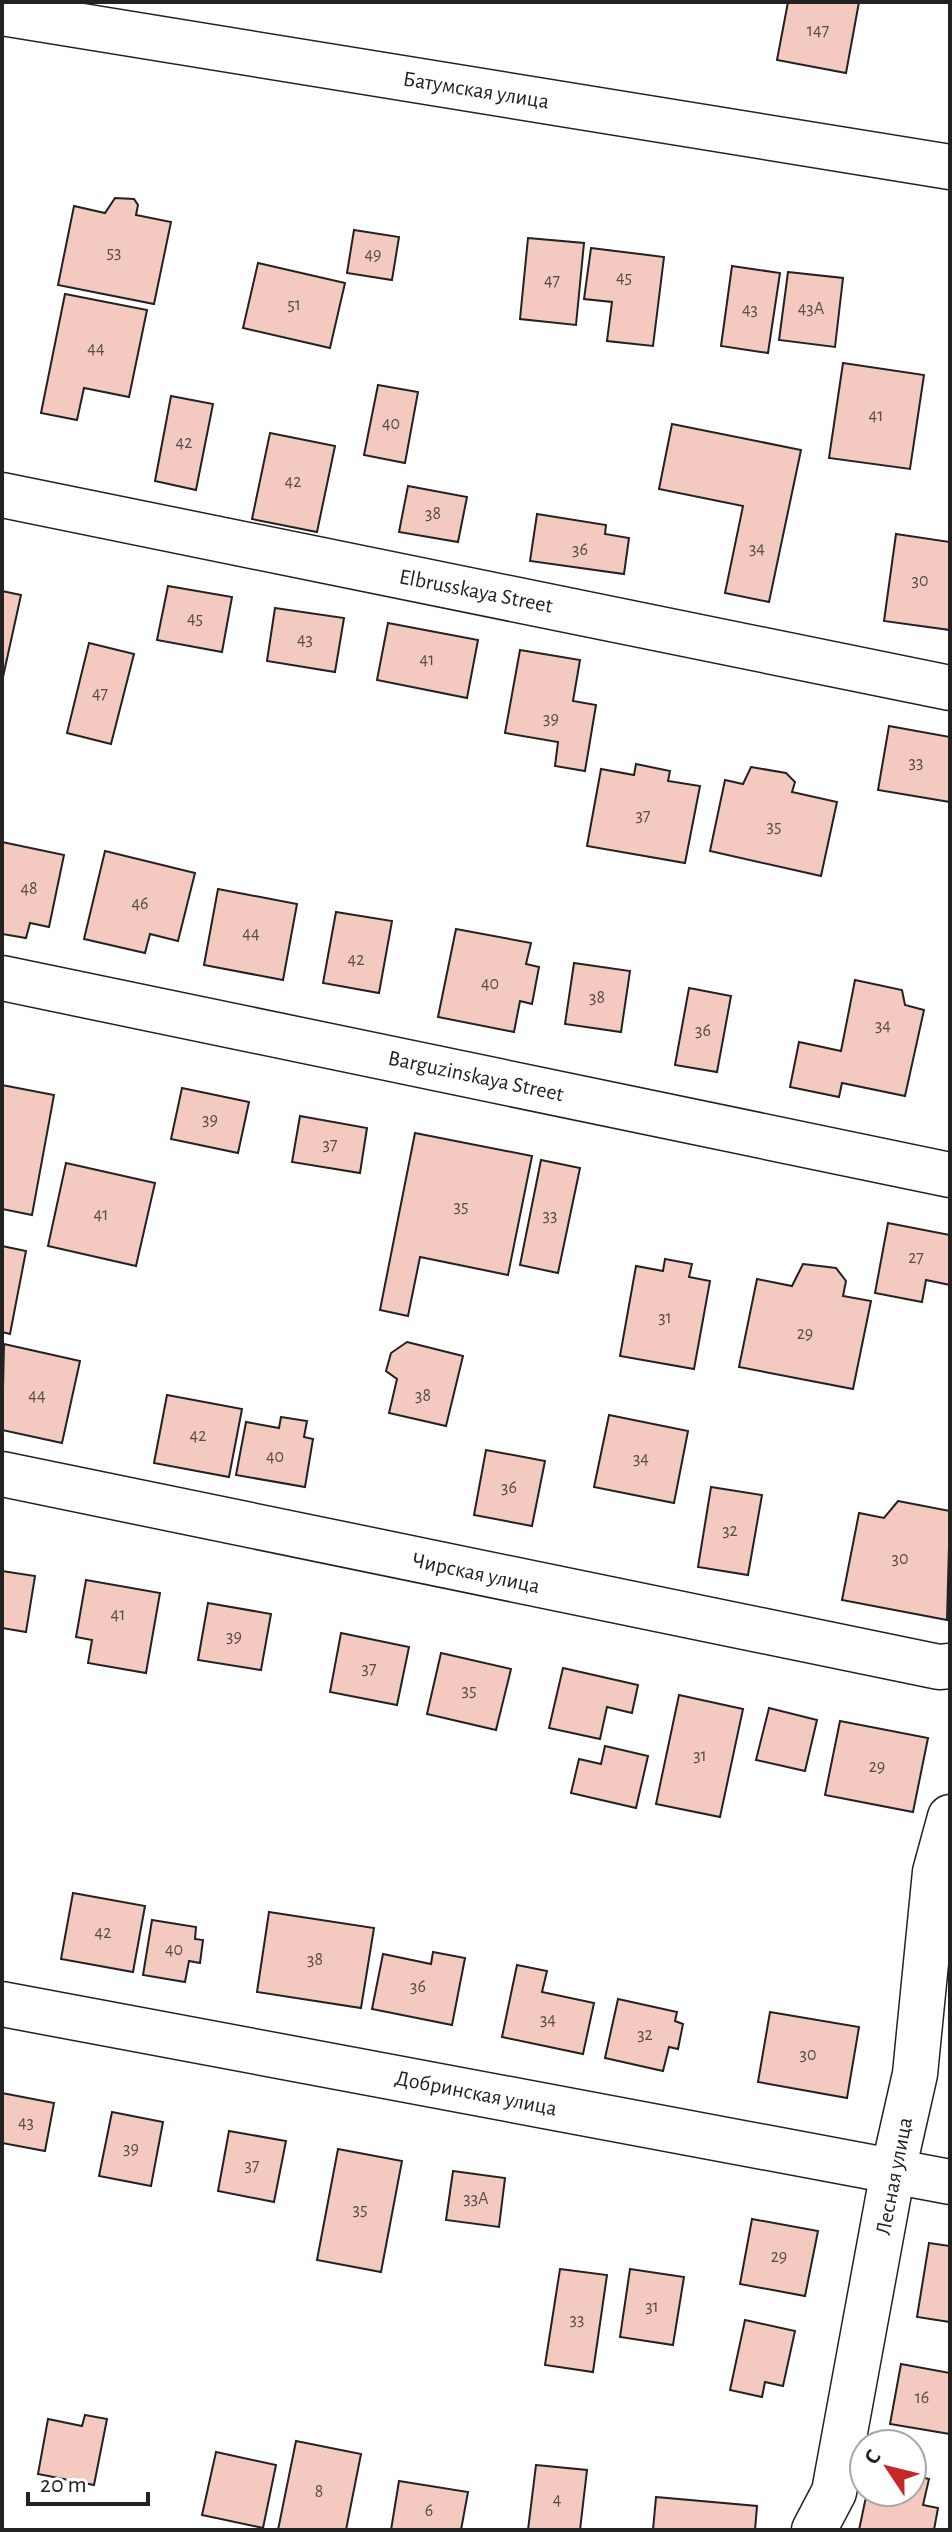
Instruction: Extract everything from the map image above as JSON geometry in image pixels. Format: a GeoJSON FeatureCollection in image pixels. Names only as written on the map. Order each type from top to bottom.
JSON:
{"type":"FeatureCollection","features":[{"type":"Feature","properties":{"kind":"street","name":"Батумская улица"},"geometry":{"type":"LineString","coordinates":[[2,13],[950,167]]}},
{"type":"Feature","properties":{"kind":"street","name":"Elbrusskaya Street"},"geometry":{"type":"LineString","coordinates":[[2,495],[950,688]]}},
{"type":"Feature","properties":{"kind":"street","name":"Barguzinskaya Street"},"geometry":{"type":"LineString","coordinates":[[2,978],[950,1175]]}},
{"type":"Feature","properties":{"kind":"street","name":"Чирская улица"},"geometry":{"type":"LineString","coordinates":[[2,1474],[573,1593],[939,1667],[950,1666]]}},
{"type":"Feature","properties":{"kind":"street","name":"Лесная улица"},"geometry":{"type":"LineString","coordinates":[[814,2530],[834,2492],[893,2171],[915,2074],[935,1872],[950,1817]]}},
{"type":"Feature","properties":{"kind":"street","name":"Добринская улица"},"geometry":{"type":"LineString","coordinates":[[2,2004],[950,2182]]}},
{"type":"Feature","properties":{"kind":"building"},"geometry":{"type":"Polygon","coordinates":[[[788,2],[859,2],[846,73],[777,60],[788,2]]]}},
{"type":"Feature","properties":{"kind":"building"},"geometry":{"type":"Polygon","coordinates":[[[115,198],[134,199],[138,205],[136,215],[171,222],[154,304],[58,285],[74,206],[105,213],[115,198]]]}},
{"type":"Feature","properties":{"kind":"building"},"geometry":{"type":"Polygon","coordinates":[[[354,230],[399,237],[392,280],[347,273],[354,230]]]}},
{"type":"Feature","properties":{"kind":"building"},"geometry":{"type":"Polygon","coordinates":[[[528,238],[584,243],[576,325],[520,319],[528,238]]]}},
{"type":"Feature","properties":{"kind":"building"},"geometry":{"type":"Polygon","coordinates":[[[591,248],[664,257],[653,346],[607,341],[612,302],[584,299],[591,248]]]}},
{"type":"Feature","properties":{"kind":"building"},"geometry":{"type":"Polygon","coordinates":[[[258,263],[345,283],[330,348],[243,328],[258,263]]]}},
{"type":"Feature","properties":{"kind":"building"},"geometry":{"type":"Polygon","coordinates":[[[732,266],[780,273],[768,353],[721,346],[732,266]]]}},
{"type":"Feature","properties":{"kind":"building"},"geometry":{"type":"Polygon","coordinates":[[[788,272],[843,278],[835,347],[779,340],[788,272]]]}},
{"type":"Feature","properties":{"kind":"building"},"geometry":{"type":"Polygon","coordinates":[[[65,294],[147,310],[129,397],[84,388],[77,420],[41,413],[65,294]]]}},
{"type":"Feature","properties":{"kind":"building"},"geometry":{"type":"Polygon","coordinates":[[[843,363],[924,375],[910,469],[829,458],[843,363]]]}},
{"type":"Feature","properties":{"kind":"building"},"geometry":{"type":"Polygon","coordinates":[[[378,385],[418,392],[405,463],[364,455],[378,385]]]}},
{"type":"Feature","properties":{"kind":"building"},"geometry":{"type":"Polygon","coordinates":[[[171,396],[213,404],[196,490],[155,481],[171,396]]]}},
{"type":"Feature","properties":{"kind":"building"},"geometry":{"type":"Polygon","coordinates":[[[672,424],[801,450],[769,602],[725,593],[743,506],[659,489],[672,424]]]}},
{"type":"Feature","properties":{"kind":"building"},"geometry":{"type":"Polygon","coordinates":[[[270,433],[335,446],[317,532],[252,519],[270,433]]]}},
{"type":"Feature","properties":{"kind":"building"},"geometry":{"type":"Polygon","coordinates":[[[408,486],[467,497],[458,542],[399,532],[408,486]]]}},
{"type":"Feature","properties":{"kind":"building"},"geometry":{"type":"Polygon","coordinates":[[[537,514],[606,525],[605,534],[629,538],[624,574],[530,561],[537,514]]]}},
{"type":"Feature","properties":{"kind":"building"},"geometry":{"type":"Polygon","coordinates":[[[896,534],[950,542],[950,630],[884,621],[896,534]]]}},
{"type":"Feature","properties":{"kind":"building"},"geometry":{"type":"Polygon","coordinates":[[[168,586],[232,597],[222,652],[157,640],[168,586]]]}},
{"type":"Feature","properties":{"kind":"building"},"geometry":{"type":"Polygon","coordinates":[[[2,591],[21,595],[3,677],[2,677],[2,591]]]}},
{"type":"Feature","properties":{"kind":"building"},"geometry":{"type":"Polygon","coordinates":[[[275,608],[344,618],[335,672],[267,661],[275,608]]]}},
{"type":"Feature","properties":{"kind":"building"},"geometry":{"type":"Polygon","coordinates":[[[388,623],[478,640],[467,698],[377,680],[388,623]]]}},
{"type":"Feature","properties":{"kind":"building"},"geometry":{"type":"Polygon","coordinates":[[[89,643],[134,654],[111,744],[67,733],[89,643]]]}},
{"type":"Feature","properties":{"kind":"building"},"geometry":{"type":"Polygon","coordinates":[[[520,650],[580,660],[573,701],[596,705],[585,771],[555,766],[558,742],[505,733],[520,650]]]}},
{"type":"Feature","properties":{"kind":"building"},"geometry":{"type":"Polygon","coordinates":[[[889,726],[950,737],[950,802],[878,790],[889,726]]]}},
{"type":"Feature","properties":{"kind":"building"},"geometry":{"type":"Polygon","coordinates":[[[636,764],[670,771],[668,781],[700,786],[685,863],[587,846],[601,769],[634,775],[636,764]]]}},
{"type":"Feature","properties":{"kind":"building"},"geometry":{"type":"Polygon","coordinates":[[[751,767],[786,773],[795,782],[792,792],[837,802],[821,876],[710,851],[725,780],[743,784],[751,767]]]}},
{"type":"Feature","properties":{"kind":"building"},"geometry":{"type":"Polygon","coordinates":[[[2,842],[64,855],[49,927],[30,923],[26,938],[2,934],[2,842]]]}},
{"type":"Feature","properties":{"kind":"building"},"geometry":{"type":"Polygon","coordinates":[[[105,851],[195,873],[178,941],[150,934],[145,953],[84,939],[105,851]]]}},
{"type":"Feature","properties":{"kind":"building"},"geometry":{"type":"Polygon","coordinates":[[[218,889],[297,904],[283,980],[204,965],[218,889]]]}},
{"type":"Feature","properties":{"kind":"building"},"geometry":{"type":"Polygon","coordinates":[[[336,912],[392,921],[379,993],[323,983],[336,912]]]}},
{"type":"Feature","properties":{"kind":"building"},"geometry":{"type":"Polygon","coordinates":[[[456,929],[531,943],[526,964],[539,967],[532,1004],[520,1001],[514,1032],[438,1017],[456,929]]]}},
{"type":"Feature","properties":{"kind":"building"},"geometry":{"type":"Polygon","coordinates":[[[574,963],[630,971],[621,1032],[565,1024],[574,963]]]}},
{"type":"Feature","properties":{"kind":"building"},"geometry":{"type":"Polygon","coordinates":[[[855,980],[902,990],[905,1005],[924,1010],[905,1096],[842,1083],[839,1097],[790,1087],[799,1042],[841,1051],[855,980]]]}},
{"type":"Feature","properties":{"kind":"building"},"geometry":{"type":"Polygon","coordinates":[[[689,988],[731,996],[717,1072],[675,1065],[689,988]]]}},
{"type":"Feature","properties":{"kind":"building"},"geometry":{"type":"Polygon","coordinates":[[[2,1085],[54,1095],[32,1215],[2,1209],[2,1085]]]}},
{"type":"Feature","properties":{"kind":"building"},"geometry":{"type":"Polygon","coordinates":[[[182,1088],[249,1102],[238,1153],[171,1139],[182,1088]]]}},
{"type":"Feature","properties":{"kind":"building"},"geometry":{"type":"Polygon","coordinates":[[[300,1116],[367,1128],[360,1173],[292,1162],[300,1116]]]}},
{"type":"Feature","properties":{"kind":"building"},"geometry":{"type":"Polygon","coordinates":[[[415,1133],[532,1156],[508,1275],[420,1257],[408,1316],[380,1310],[415,1133]]]}},
{"type":"Feature","properties":{"kind":"building"},"geometry":{"type":"Polygon","coordinates":[[[541,1160],[580,1168],[558,1273],[520,1265],[541,1160]]]}},
{"type":"Feature","properties":{"kind":"building"},"geometry":{"type":"Polygon","coordinates":[[[66,1163],[155,1183],[136,1266],[48,1246],[66,1163]]]}},
{"type":"Feature","properties":{"kind":"building"},"geometry":{"type":"Polygon","coordinates":[[[888,1223],[950,1235],[950,1285],[926,1280],[922,1302],[875,1293],[888,1223]]]}},
{"type":"Feature","properties":{"kind":"building"},"geometry":{"type":"Polygon","coordinates":[[[2,1246],[26,1251],[10,1334],[2,1332],[2,1246]]]}},
{"type":"Feature","properties":{"kind":"building"},"geometry":{"type":"Polygon","coordinates":[[[665,1259],[692,1264],[689,1277],[710,1281],[694,1369],[620,1356],[636,1266],[663,1271],[665,1259]]]}},
{"type":"Feature","properties":{"kind":"building"},"geometry":{"type":"Polygon","coordinates":[[[803,1264],[836,1268],[846,1281],[843,1296],[871,1301],[853,1389],[739,1367],[757,1279],[792,1286],[803,1264]]]}},
{"type":"Feature","properties":{"kind":"building"},"geometry":{"type":"Polygon","coordinates":[[[407,1342],[463,1356],[446,1426],[389,1413],[397,1379],[386,1371],[391,1353],[407,1342]]]}},
{"type":"Feature","properties":{"kind":"building"},"geometry":{"type":"Polygon","coordinates":[[[4,1344],[80,1361],[62,1443],[2,1430],[4,1344]]]}},
{"type":"Feature","properties":{"kind":"building"},"geometry":{"type":"Polygon","coordinates":[[[167,1395],[242,1409],[229,1477],[154,1463],[167,1395]]]}},
{"type":"Feature","properties":{"kind":"building"},"geometry":{"type":"Polygon","coordinates":[[[609,1415],[688,1431],[674,1503],[594,1487],[609,1415]]]}},
{"type":"Feature","properties":{"kind":"building"},"geometry":{"type":"Polygon","coordinates":[[[281,1417],[307,1421],[304,1437],[313,1439],[305,1487],[236,1475],[246,1422],[279,1428],[281,1417]]]}},
{"type":"Feature","properties":{"kind":"building"},"geometry":{"type":"Polygon","coordinates":[[[486,1450],[545,1461],[532,1526],[474,1515],[486,1450]]]}},
{"type":"Feature","properties":{"kind":"building"},"geometry":{"type":"Polygon","coordinates":[[[711,1487],[762,1495],[748,1575],[698,1567],[711,1487]]]}},
{"type":"Feature","properties":{"kind":"building"},"geometry":{"type":"Polygon","coordinates":[[[898,1501],[950,1511],[947,1620],[842,1600],[859,1513],[884,1518],[898,1501]]]}},
{"type":"Feature","properties":{"kind":"building"},"geometry":{"type":"Polygon","coordinates":[[[2,1571],[35,1576],[26,1632],[2,1628],[2,1571]]]}},
{"type":"Feature","properties":{"kind":"building"},"geometry":{"type":"Polygon","coordinates":[[[86,1580],[160,1593],[146,1673],[88,1663],[92,1640],[76,1637],[86,1580]]]}},
{"type":"Feature","properties":{"kind":"building"},"geometry":{"type":"Polygon","coordinates":[[[208,1603],[271,1614],[261,1670],[198,1660],[208,1603]]]}},
{"type":"Feature","properties":{"kind":"building"},"geometry":{"type":"Polygon","coordinates":[[[341,1633],[409,1647],[397,1705],[330,1692],[341,1633]]]}},
{"type":"Feature","properties":{"kind":"building"},"geometry":{"type":"Polygon","coordinates":[[[441,1653],[511,1669],[496,1730],[427,1714],[441,1653]]]}},
{"type":"Feature","properties":{"kind":"building"},"geometry":{"type":"Polygon","coordinates":[[[563,1668],[638,1685],[632,1713],[607,1707],[600,1739],[549,1728],[563,1668]]]}},
{"type":"Feature","properties":{"kind":"building"},"geometry":{"type":"Polygon","coordinates":[[[679,1695],[743,1709],[720,1817],[656,1804],[679,1695]]]}},
{"type":"Feature","properties":{"kind":"building"},"geometry":{"type":"Polygon","coordinates":[[[769,1708],[817,1720],[805,1771],[756,1760],[769,1708]]]}},
{"type":"Feature","properties":{"kind":"building"},"geometry":{"type":"Polygon","coordinates":[[[840,1721],[928,1738],[913,1812],[825,1795],[840,1721]]]}},
{"type":"Feature","properties":{"kind":"building"},"geometry":{"type":"Polygon","coordinates":[[[605,1746],[648,1756],[636,1808],[571,1793],[579,1759],[601,1764],[605,1746]]]}},
{"type":"Feature","properties":{"kind":"building"},"geometry":{"type":"Polygon","coordinates":[[[73,1893],[145,1906],[133,1972],[61,1959],[73,1893]]]}},
{"type":"Feature","properties":{"kind":"building"},"geometry":{"type":"Polygon","coordinates":[[[269,1912],[374,1928],[361,2008],[257,1992],[269,1912]]]}},
{"type":"Feature","properties":{"kind":"building"},"geometry":{"type":"Polygon","coordinates":[[[152,1920],[196,1927],[195,1939],[203,1940],[200,1963],[189,1961],[185,1982],[143,1975],[152,1920]]]}},
{"type":"Feature","properties":{"kind":"building"},"geometry":{"type":"Polygon","coordinates":[[[433,1952],[465,1958],[452,2025],[372,2009],[383,1954],[431,1964],[433,1952]]]}},
{"type":"Feature","properties":{"kind":"building"},"geometry":{"type":"Polygon","coordinates":[[[517,1965],[547,1971],[542,1992],[594,2003],[583,2054],[502,2037],[517,1965]]]}},
{"type":"Feature","properties":{"kind":"building"},"geometry":{"type":"Polygon","coordinates":[[[618,1999],[677,2012],[675,2021],[683,2024],[678,2049],[669,2047],[663,2071],[605,2058],[618,1999]]]}},
{"type":"Feature","properties":{"kind":"building"},"geometry":{"type":"Polygon","coordinates":[[[770,2012],[859,2027],[847,2098],[758,2082],[770,2012]]]}},
{"type":"Feature","properties":{"kind":"building"},"geometry":{"type":"Polygon","coordinates":[[[2,2093],[54,2103],[45,2151],[2,2143],[2,2093]]]}},
{"type":"Feature","properties":{"kind":"building"},"geometry":{"type":"Polygon","coordinates":[[[112,2112],[163,2122],[151,2186],[99,2176],[112,2112]]]}},
{"type":"Feature","properties":{"kind":"building"},"geometry":{"type":"Polygon","coordinates":[[[229,2131],[286,2141],[274,2202],[218,2191],[229,2131]]]}},
{"type":"Feature","properties":{"kind":"building"},"geometry":{"type":"Polygon","coordinates":[[[338,2149],[402,2161],[381,2272],[317,2260],[338,2149]]]}},
{"type":"Feature","properties":{"kind":"building"},"geometry":{"type":"Polygon","coordinates":[[[453,2171],[505,2178],[499,2227],[446,2220],[453,2171]]]}},
{"type":"Feature","properties":{"kind":"building"},"geometry":{"type":"Polygon","coordinates":[[[752,2219],[818,2231],[805,2296],[740,2284],[752,2219]]]}},
{"type":"Feature","properties":{"kind":"building"},"geometry":{"type":"Polygon","coordinates":[[[929,2243],[950,2246],[950,2322],[917,2317],[929,2243]]]}},
{"type":"Feature","properties":{"kind":"building"},"geometry":{"type":"Polygon","coordinates":[[[560,2269],[607,2275],[593,2372],[545,2365],[560,2269]]]}},
{"type":"Feature","properties":{"kind":"building"},"geometry":{"type":"Polygon","coordinates":[[[630,2269],[684,2277],[673,2345],[620,2337],[630,2269]]]}},
{"type":"Feature","properties":{"kind":"building"},"geometry":{"type":"Polygon","coordinates":[[[745,2320],[795,2331],[783,2386],[765,2382],[762,2397],[730,2390],[745,2320]]]}},
{"type":"Feature","properties":{"kind":"building"},"geometry":{"type":"Polygon","coordinates":[[[901,2364],[950,2373],[950,2434],[890,2424],[901,2364]]]}},
{"type":"Feature","properties":{"kind":"building"},"geometry":{"type":"Polygon","coordinates":[[[85,2415],[107,2419],[94,2485],[38,2474],[48,2419],[82,2426],[85,2415]]]}},
{"type":"Feature","properties":{"kind":"building"},"geometry":{"type":"Polygon","coordinates":[[[296,2441],[361,2454],[346,2530],[278,2530],[296,2441]]]}},
{"type":"Feature","properties":{"kind":"building"},"geometry":{"type":"Polygon","coordinates":[[[216,2452],[276,2465],[263,2528],[202,2515],[216,2452]]]}},
{"type":"Feature","properties":{"kind":"building"},"geometry":{"type":"Polygon","coordinates":[[[536,2465],[587,2470],[580,2530],[528,2530],[536,2465]]]}},
{"type":"Feature","properties":{"kind":"building"},"geometry":{"type":"Polygon","coordinates":[[[399,2481],[468,2492],[461,2530],[391,2530],[399,2481]]]}},
{"type":"Feature","properties":{"kind":"building"},"geometry":{"type":"Polygon","coordinates":[[[656,2497],[757,2506],[755,2530],[653,2530],[656,2497]]]}},
{"type":"Feature","properties":{"kind":"building"},"geometry":{"type":"Polygon","coordinates":[[[864,2508],[938,2508],[934,2530],[859,2530],[864,2508]]]}}]}
